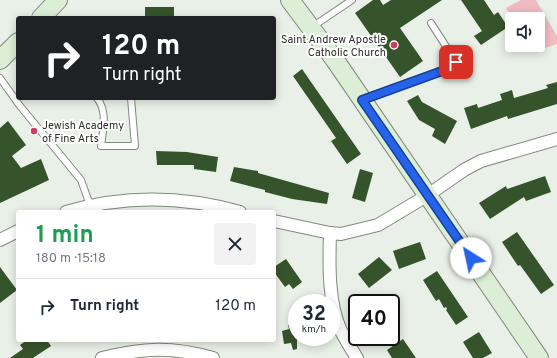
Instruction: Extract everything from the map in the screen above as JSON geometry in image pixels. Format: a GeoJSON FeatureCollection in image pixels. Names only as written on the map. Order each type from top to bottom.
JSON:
{"type":"FeatureCollection","features":[{"type":"Feature","properties":{"kind":"street"},"geometry":{"type":"LineString","coordinates":[[43,16],[58,0]]}},
{"type":"Feature","properties":{"kind":"street"},"geometry":{"type":"LineString","coordinates":[[290,0],[311,27],[362,100],[539,358]]}},
{"type":"Feature","properties":{"kind":"street"},"geometry":{"type":"LineString","coordinates":[[0,60],[16,44]]}},
{"type":"Feature","properties":{"kind":"street"},"geometry":{"type":"LineString","coordinates":[[276,221],[330,234],[341,234],[378,225],[428,195],[464,170],[481,161],[557,139]]}},
{"type":"Feature","properties":{"kind":"street"},"geometry":{"type":"LineString","coordinates":[[73,210],[90,205],[139,200],[183,201],[233,210]]}},
{"type":"Feature","properties":{"kind":"street"},"geometry":{"type":"LineString","coordinates":[[0,240],[16,232]]}},
{"type":"Feature","properties":{"kind":"street"},"geometry":{"type":"LineString","coordinates":[[330,234],[329,272],[332,302],[340,330],[357,358]]}},
{"type":"Feature","properties":{"kind":"street"},"geometry":{"type":"LineString","coordinates":[[102,358],[130,352],[159,349],[190,352],[213,358]]}},
{"type":"Feature","properties":{"kind":"lane"},"geometry":{"type":"LineString","coordinates":[[311,27],[352,0]]}},
{"type":"Feature","properties":{"kind":"lane"},"geometry":{"type":"LineString","coordinates":[[362,100],[442,71],[456,62],[431,23]]}},
{"type":"Feature","properties":{"kind":"lane"},"geometry":{"type":"LineString","coordinates":[[0,78],[20,106],[81,180],[90,205]]}},
{"type":"Feature","properties":{"kind":"lane"},"geometry":{"type":"LineString","coordinates":[[98,100],[102,106],[104,118],[101,146],[135,146],[131,100]]}},
{"type":"Feature","properties":{"kind":"shaded area"},"geometry":{"type":"Polygon","coordinates":[[[521,0],[536,0],[543,12],[509,12],[506,8],[521,0]]]}},
{"type":"Feature","properties":{"kind":"shaded area"},"geometry":{"type":"Polygon","coordinates":[[[545,15],[557,36],[557,44],[545,48],[545,15]]]}},
{"type":"Feature","properties":{"kind":"building","name":"Saint Andrew Apostle Catholic Church"},"geometry":{"type":"Polygon","coordinates":[[[373,0],[380,0],[383,5],[391,0],[442,0],[400,28],[423,61],[400,77],[355,13],[373,0]]]}},
{"type":"Feature","properties":{"kind":"building"},"geometry":{"type":"Polygon","coordinates":[[[461,0],[484,0],[494,15],[498,12],[505,22],[505,29],[481,45],[474,36],[482,31],[461,0]]]}},
{"type":"Feature","properties":{"kind":"building"},"geometry":{"type":"Polygon","coordinates":[[[145,7],[174,7],[174,16],[145,16],[145,7]]]}},
{"type":"Feature","properties":{"kind":"building"},"geometry":{"type":"Polygon","coordinates":[[[302,69],[361,154],[347,164],[331,141],[336,138],[293,76],[302,69]]]}},
{"type":"Feature","properties":{"kind":"building"},"geometry":{"type":"Polygon","coordinates":[[[557,82],[557,104],[508,119],[507,116],[471,129],[464,108],[477,104],[478,108],[502,100],[500,94],[512,90],[514,98],[548,88],[546,85],[557,82]]]}},
{"type":"Feature","properties":{"kind":"building"},"geometry":{"type":"Polygon","coordinates":[[[418,95],[422,102],[457,121],[445,144],[432,136],[435,129],[419,120],[407,101],[418,95]]]}},
{"type":"Feature","properties":{"kind":"building","name":"Jewish Academy of Fine Arts"},"geometry":{"type":"Polygon","coordinates":[[[8,121],[26,145],[12,156],[21,168],[41,159],[49,180],[0,203],[0,128],[8,121]]]}},
{"type":"Feature","properties":{"kind":"building"},"geometry":{"type":"Polygon","coordinates":[[[156,151],[187,152],[218,157],[216,172],[194,169],[194,165],[157,165],[156,151]]]}},
{"type":"Feature","properties":{"kind":"building"},"geometry":{"type":"Polygon","coordinates":[[[234,167],[258,171],[258,173],[329,193],[327,204],[292,199],[230,181],[234,167]]]}},
{"type":"Feature","properties":{"kind":"building"},"geometry":{"type":"Polygon","coordinates":[[[360,169],[373,173],[365,202],[352,198],[360,169]]]}},
{"type":"Feature","properties":{"kind":"building"},"geometry":{"type":"Polygon","coordinates":[[[545,176],[551,192],[526,201],[524,197],[490,219],[479,203],[506,186],[507,189],[545,176]]]}},
{"type":"Feature","properties":{"kind":"building"},"geometry":{"type":"Polygon","coordinates":[[[517,232],[554,285],[541,294],[520,265],[518,266],[502,242],[517,232]]]}},
{"type":"Feature","properties":{"kind":"building"},"geometry":{"type":"Polygon","coordinates":[[[420,242],[426,259],[399,269],[393,251],[420,242]]]}},
{"type":"Feature","properties":{"kind":"building"},"geometry":{"type":"Polygon","coordinates":[[[379,257],[392,270],[369,288],[358,274],[379,257]]]}},
{"type":"Feature","properties":{"kind":"building"},"geometry":{"type":"Polygon","coordinates":[[[286,259],[302,282],[293,289],[289,284],[285,287],[276,275],[276,266],[286,259]]]}},
{"type":"Feature","properties":{"kind":"building"},"geometry":{"type":"Polygon","coordinates":[[[0,267],[16,291],[0,303],[0,267]]]}},
{"type":"Feature","properties":{"kind":"building"},"geometry":{"type":"Polygon","coordinates":[[[437,271],[468,317],[456,325],[446,310],[446,307],[444,308],[439,299],[436,301],[423,280],[437,271]]]}},
{"type":"Feature","properties":{"kind":"building"},"geometry":{"type":"Polygon","coordinates":[[[288,329],[288,343],[284,344],[282,331],[288,329]]]}},
{"type":"Feature","properties":{"kind":"building"},"geometry":{"type":"Polygon","coordinates":[[[479,332],[492,353],[483,358],[473,358],[463,342],[479,332]]]}},
{"type":"Feature","properties":{"kind":"building"},"geometry":{"type":"Polygon","coordinates":[[[403,339],[416,358],[392,358],[387,350],[393,346],[400,346],[400,341],[403,339]]]}},
{"type":"Feature","properties":{"kind":"building"},"geometry":{"type":"Polygon","coordinates":[[[24,342],[48,342],[51,346],[33,358],[10,358],[23,349],[20,345],[24,342]]]}},
{"type":"Feature","properties":{"kind":"building"},"geometry":{"type":"Polygon","coordinates":[[[292,346],[297,346],[297,349],[293,350],[292,346]]]}},
{"type":"Feature","properties":{"kind":"place","name":"Saint Andrew Apostle Catholic Church"},"geometry":{"type":"Point","coordinates":[394,45]}},
{"type":"Feature","properties":{"kind":"place","name":"Jewish Academy of Fine Arts"},"geometry":{"type":"Point","coordinates":[34,131]}},
{"type":"Feature","properties":{"kind":"route"},"geometry":{"type":"LineString","coordinates":[[456,62],[442,71],[362,100],[471,258]]}}]}
